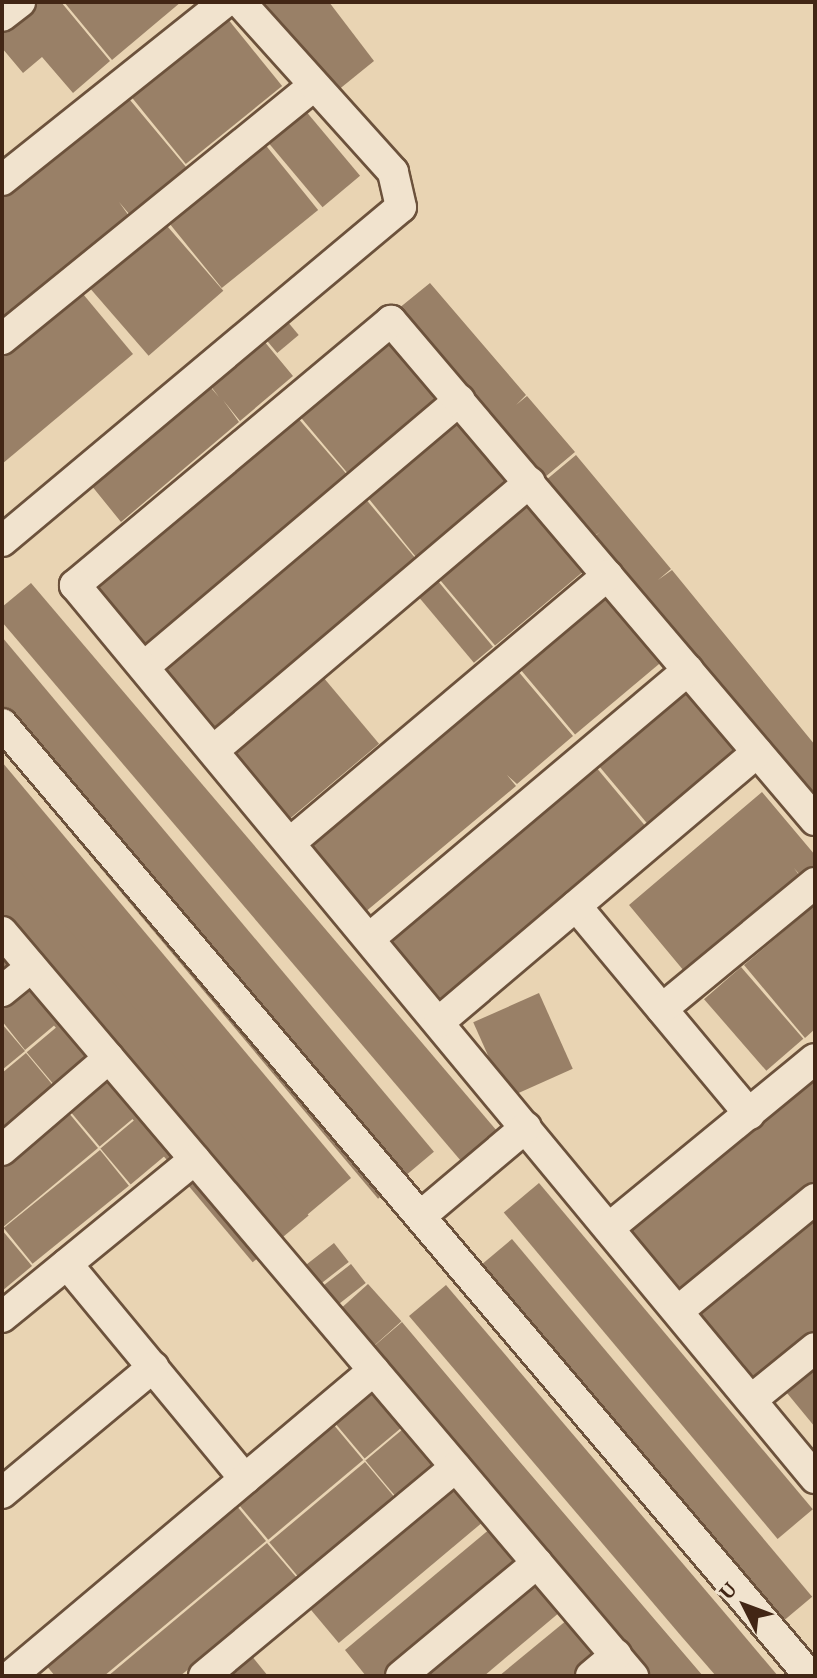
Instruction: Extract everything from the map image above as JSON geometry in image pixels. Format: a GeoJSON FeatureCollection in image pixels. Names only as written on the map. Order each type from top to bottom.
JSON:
{"type":"FeatureCollection","features":[{"type":"Feature","properties":{"kind":"street"},"geometry":{"type":"LineString","coordinates":[[2,16],[20,2]]}},
{"type":"Feature","properties":{"kind":"street"},"geometry":{"type":"LineString","coordinates":[[2,180],[225,2]]}},
{"type":"Feature","properties":{"kind":"street"},"geometry":{"type":"LineString","coordinates":[[2,541],[395,217],[403,195],[393,172],[311,88],[240,2]]}},
{"type":"Feature","properties":{"kind":"street"},"geometry":{"type":"LineString","coordinates":[[2,339],[311,88]]}},
{"type":"Feature","properties":{"kind":"street"},"geometry":{"type":"LineString","coordinates":[[815,820],[460,400],[388,321],[77,581],[75,588],[145,666],[815,1478]]}},
{"type":"Feature","properties":{"kind":"street"},"geometry":{"type":"LineString","coordinates":[[145,666],[460,400]]}},
{"type":"Feature","properties":{"kind":"street"},"geometry":{"type":"LineString","coordinates":[[214,750],[530,482]]}},
{"type":"Feature","properties":{"kind":"street"},"geometry":{"type":"LineString","coordinates":[[291,842],[608,575]]}},
{"type":"Feature","properties":{"kind":"street"},"geometry":{"type":"LineString","coordinates":[[370,938],[688,670]]}},
{"type":"Feature","properties":{"kind":"street"},"geometry":{"type":"LineString","coordinates":[[2,724],[422,1215],[810,1676]]}},
{"type":"Feature","properties":{"kind":"street"},"geometry":{"type":"LineString","coordinates":[[439,1022],[757,752]]}},
{"type":"Feature","properties":{"kind":"street"},"geometry":{"type":"LineString","coordinates":[[662,1009],[815,883]]}},
{"type":"Feature","properties":{"kind":"street"},"geometry":{"type":"LineString","coordinates":[[576,906],[749,1114]]}},
{"type":"Feature","properties":{"kind":"street"},"geometry":{"type":"LineString","coordinates":[[2,932],[624,1666],[591,1676]]}},
{"type":"Feature","properties":{"kind":"street"},"geometry":{"type":"LineString","coordinates":[[2,991],[32,967]]}},
{"type":"Feature","properties":{"kind":"street"},"geometry":{"type":"LineString","coordinates":[[2,1150],[109,1058]]}},
{"type":"Feature","properties":{"kind":"street"},"geometry":{"type":"LineString","coordinates":[[609,1228],[815,1059]]}},
{"type":"Feature","properties":{"kind":"street"},"geometry":{"type":"LineString","coordinates":[[422,1215],[526,1127]]}},
{"type":"Feature","properties":{"kind":"street"},"geometry":{"type":"LineString","coordinates":[[2,1317],[195,1159]]}},
{"type":"Feature","properties":{"kind":"street"},"geometry":{"type":"LineString","coordinates":[[678,1311],[815,1199]]}},
{"type":"Feature","properties":{"kind":"street"},"geometry":{"type":"LineString","coordinates":[[67,1264],[245,1479]]}},
{"type":"Feature","properties":{"kind":"street"},"geometry":{"type":"LineString","coordinates":[[751,1400],[815,1348]]}},
{"type":"Feature","properties":{"kind":"street"},"geometry":{"type":"LineString","coordinates":[[2,1493],[153,1367]]}},
{"type":"Feature","properties":{"kind":"street"},"geometry":{"type":"LineString","coordinates":[[2,1663],[13,1676],[374,1370]]}},
{"type":"Feature","properties":{"kind":"street"},"geometry":{"type":"LineString","coordinates":[[204,1676],[456,1467]]}},
{"type":"Feature","properties":{"kind":"street"},"geometry":{"type":"LineString","coordinates":[[401,1676],[537,1563]]}},
{"type":"Feature","properties":{"kind":"building"},"geometry":{"type":"Polygon","coordinates":[[[34,2],[61,2],[110,61],[73,93],[42,57],[23,73],[2,48],[2,29],[34,2]]]}},
{"type":"Feature","properties":{"kind":"building"},"geometry":{"type":"Polygon","coordinates":[[[64,2],[181,2],[112,60],[64,2]]]}},
{"type":"Feature","properties":{"kind":"building"},"geometry":{"type":"Polygon","coordinates":[[[264,2],[329,2],[374,61],[337,91],[264,2]]]}},
{"type":"Feature","properties":{"kind":"building"},"geometry":{"type":"Polygon","coordinates":[[[223,13],[282,86],[186,164],[127,91],[223,13]]]}},
{"type":"Feature","properties":{"kind":"building"},"geometry":{"type":"Polygon","coordinates":[[[125,94],[186,167],[130,215],[119,202],[129,216],[2,322],[2,198],[125,94]]]}},
{"type":"Feature","properties":{"kind":"building"},"geometry":{"type":"Polygon","coordinates":[[[299,103],[360,176],[323,207],[261,134],[299,103]]]}},
{"type":"Feature","properties":{"kind":"building"},"geometry":{"type":"Polygon","coordinates":[[[259,137],[318,210],[222,288],[163,215],[259,137]]]}},
{"type":"Feature","properties":{"kind":"building"},"geometry":{"type":"Polygon","coordinates":[[[161,219],[223,291],[149,356],[86,284],[161,219]]]}},
{"type":"Feature","properties":{"kind":"building"},"geometry":{"type":"Polygon","coordinates":[[[73,282],[133,354],[2,464],[2,340],[73,282]]]}},
{"type":"Feature","properties":{"kind":"building"},"geometry":{"type":"Polygon","coordinates":[[[430,283],[526,395],[516,405],[527,396],[575,452],[538,483],[393,313],[430,283]]]}},
{"type":"Feature","properties":{"kind":"building"},"geometry":{"type":"Polygon","coordinates":[[[282,315],[299,335],[277,353],[261,333],[282,315]]]}},
{"type":"Feature","properties":{"kind":"building"},"geometry":{"type":"Polygon","coordinates":[[[388,327],[449,400],[353,480],[292,407],[388,327]]]}},
{"type":"Feature","properties":{"kind":"building"},"geometry":{"type":"Polygon","coordinates":[[[259,335],[293,376],[240,421],[223,400],[239,422],[121,522],[87,480],[205,381],[219,397],[206,380],[259,335]]]}},
{"type":"Feature","properties":{"kind":"building"},"geometry":{"type":"Polygon","coordinates":[[[290,409],[352,481],[146,660],[83,589],[290,409]]]}},
{"type":"Feature","properties":{"kind":"building"},"geometry":{"type":"Polygon","coordinates":[[[457,409],[516,482],[419,561],[360,488],[457,409]]]}},
{"type":"Feature","properties":{"kind":"building"},"geometry":{"type":"Polygon","coordinates":[[[576,455],[671,569],[658,580],[672,570],[815,745],[815,818],[587,543],[600,532],[586,542],[540,485],[576,455]]]}},
{"type":"Feature","properties":{"kind":"building"},"geometry":{"type":"Polygon","coordinates":[[[359,491],[419,563],[210,739],[149,667],[359,491]]]}},
{"type":"Feature","properties":{"kind":"building"},"geometry":{"type":"Polygon","coordinates":[[[529,493],[590,566],[495,645],[434,573],[529,493]]]}},
{"type":"Feature","properties":{"kind":"building"},"geometry":{"type":"Polygon","coordinates":[[[432,574],[493,647],[474,663],[413,590],[432,574]]]}},
{"type":"Feature","properties":{"kind":"building"},"geometry":{"type":"Polygon","coordinates":[[[609,582],[670,655],[575,734],[514,662],[609,582]]]}},
{"type":"Feature","properties":{"kind":"building"},"geometry":{"type":"Polygon","coordinates":[[[31,583],[497,1131],[461,1161],[2,622],[2,607],[31,583]]]}},
{"type":"Feature","properties":{"kind":"building"},"geometry":{"type":"Polygon","coordinates":[[[2,637],[434,1152],[378,1199],[2,751],[2,637]]]}},
{"type":"Feature","properties":{"kind":"building"},"geometry":{"type":"Polygon","coordinates":[[[512,664],[573,736],[517,784],[507,775],[516,786],[364,913],[303,841],[512,664]]]}},
{"type":"Feature","properties":{"kind":"building"},"geometry":{"type":"Polygon","coordinates":[[[318,671],[379,744],[284,823],[223,751],[318,671]]]}},
{"type":"Feature","properties":{"kind":"building"},"geometry":{"type":"Polygon","coordinates":[[[687,678],[748,751],[653,830],[592,758],[687,678]]]}},
{"type":"Feature","properties":{"kind":"building"},"geometry":{"type":"Polygon","coordinates":[[[590,760],[650,832],[441,1007],[381,935],[590,760]]]}},
{"type":"Feature","properties":{"kind":"building"},"geometry":{"type":"Polygon","coordinates":[[[2,762],[351,1178],[295,1225],[2,876],[2,762]]]}},
{"type":"Feature","properties":{"kind":"building"},"geometry":{"type":"Polygon","coordinates":[[[762,792],[815,855],[815,872],[805,881],[794,868],[804,882],[689,977],[629,905],[762,792]]]}},
{"type":"Feature","properties":{"kind":"building"},"geometry":{"type":"Polygon","coordinates":[[[2,850],[309,1215],[253,1262],[2,964],[2,850]]]}},
{"type":"Feature","properties":{"kind":"building"},"geometry":{"type":"Polygon","coordinates":[[[815,905],[815,1029],[805,1038],[744,965],[815,905]]]}},
{"type":"Feature","properties":{"kind":"building"},"geometry":{"type":"Polygon","coordinates":[[[741,967],[803,1039],[766,1071],[704,999],[741,967]]]}},
{"type":"Feature","properties":{"kind":"building"},"geometry":{"type":"Polygon","coordinates":[[[33,982],[63,1018],[25,1050],[2,1021],[2,1008],[33,982]]]}},
{"type":"Feature","properties":{"kind":"building"},"geometry":{"type":"Polygon","coordinates":[[[539,993],[573,1069],[507,1098],[473,1022],[539,993]]]}},
{"type":"Feature","properties":{"kind":"building"},"geometry":{"type":"Polygon","coordinates":[[[65,1020],[95,1056],[57,1088],[27,1052],[65,1020]]]}},
{"type":"Feature","properties":{"kind":"building"},"geometry":{"type":"Polygon","coordinates":[[[2,1024],[25,1051],[2,1070],[2,1024]]]}},
{"type":"Feature","properties":{"kind":"building"},"geometry":{"type":"Polygon","coordinates":[[[26,1053],[56,1089],[2,1134],[2,1073],[26,1053]]]}},
{"type":"Feature","properties":{"kind":"building"},"geometry":{"type":"Polygon","coordinates":[[[815,1067],[815,1192],[681,1304],[620,1231],[815,1067]]]}},
{"type":"Feature","properties":{"kind":"building"},"geometry":{"type":"Polygon","coordinates":[[[107,1079],[137,1115],[100,1147],[69,1110],[107,1079]]]}},
{"type":"Feature","properties":{"kind":"building"},"geometry":{"type":"Polygon","coordinates":[[[68,1112],[98,1148],[2,1228],[2,1167],[68,1112]]]}},
{"type":"Feature","properties":{"kind":"building"},"geometry":{"type":"Polygon","coordinates":[[[138,1117],[168,1153],[131,1185],[100,1148],[138,1117]]]}},
{"type":"Feature","properties":{"kind":"building"},"geometry":{"type":"Polygon","coordinates":[[[100,1150],[129,1186],[33,1264],[4,1228],[100,1150]]]}},
{"type":"Feature","properties":{"kind":"building"},"geometry":{"type":"Polygon","coordinates":[[[539,1183],[813,1509],[778,1539],[504,1213],[539,1183]]]}},
{"type":"Feature","properties":{"kind":"building"},"geometry":{"type":"Polygon","coordinates":[[[815,1212],[815,1335],[754,1386],[694,1313],[815,1212]]]}},
{"type":"Feature","properties":{"kind":"building"},"geometry":{"type":"Polygon","coordinates":[[[2,1230],[32,1266],[2,1291],[2,1230]]]}},
{"type":"Feature","properties":{"kind":"building"},"geometry":{"type":"Polygon","coordinates":[[[512,1239],[812,1597],[776,1627],[476,1269],[512,1239]]]}},
{"type":"Feature","properties":{"kind":"building"},"geometry":{"type":"Polygon","coordinates":[[[334,1243],[349,1262],[311,1291],[296,1273],[334,1243]]]}},
{"type":"Feature","properties":{"kind":"building"},"geometry":{"type":"Polygon","coordinates":[[[351,1264],[366,1283],[328,1312],[313,1294],[351,1264]]]}},
{"type":"Feature","properties":{"kind":"building"},"geometry":{"type":"Polygon","coordinates":[[[368,1284],[401,1321],[367,1353],[333,1315],[368,1284]]]}},
{"type":"Feature","properties":{"kind":"building"},"geometry":{"type":"Polygon","coordinates":[[[446,1285],[778,1676],[716,1676],[409,1316],[446,1285]]]}},
{"type":"Feature","properties":{"kind":"building"},"geometry":{"type":"Polygon","coordinates":[[[402,1322],[703,1676],[641,1676],[366,1353],[402,1322]]]}},
{"type":"Feature","properties":{"kind":"building"},"geometry":{"type":"Polygon","coordinates":[[[815,1359],[815,1427],[782,1387],[815,1359]]]}},
{"type":"Feature","properties":{"kind":"building"},"geometry":{"type":"Polygon","coordinates":[[[372,1391],[402,1427],[365,1459],[334,1422],[372,1391]]]}},
{"type":"Feature","properties":{"kind":"building"},"geometry":{"type":"Polygon","coordinates":[[[333,1424],[363,1460],[268,1540],[238,1504],[333,1424]]]}},
{"type":"Feature","properties":{"kind":"building"},"geometry":{"type":"Polygon","coordinates":[[[403,1429],[433,1465],[396,1497],[365,1460],[403,1429]]]}},
{"type":"Feature","properties":{"kind":"building"},"geometry":{"type":"Polygon","coordinates":[[[365,1462],[395,1498],[299,1578],[269,1542],[365,1462]]]}},
{"type":"Feature","properties":{"kind":"building"},"geometry":{"type":"Polygon","coordinates":[[[461,1479],[491,1515],[339,1643],[309,1607],[461,1479]]]}},
{"type":"Feature","properties":{"kind":"building"},"geometry":{"type":"Polygon","coordinates":[[[236,1505],[266,1541],[104,1676],[55,1676],[45,1664],[236,1505]]]}},
{"type":"Feature","properties":{"kind":"building"},"geometry":{"type":"Polygon","coordinates":[[[497,1523],[527,1559],[387,1676],[366,1676],[345,1650],[497,1523]]]}},
{"type":"Feature","properties":{"kind":"building"},"geometry":{"type":"Polygon","coordinates":[[[267,1543],[297,1578],[221,1643],[180,1676],[108,1676],[267,1543]]]}},
{"type":"Feature","properties":{"kind":"building"},"geometry":{"type":"Polygon","coordinates":[[[530,1576],[560,1612],[484,1676],[411,1676],[530,1576]]]}},
{"type":"Feature","properties":{"kind":"building"},"geometry":{"type":"Polygon","coordinates":[[[567,1620],[597,1656],[572,1676],[499,1676],[567,1620]]]}},
{"type":"Feature","properties":{"kind":"building"},"geometry":{"type":"Polygon","coordinates":[[[251,1655],[268,1676],[226,1676],[251,1655]]]}}]}
